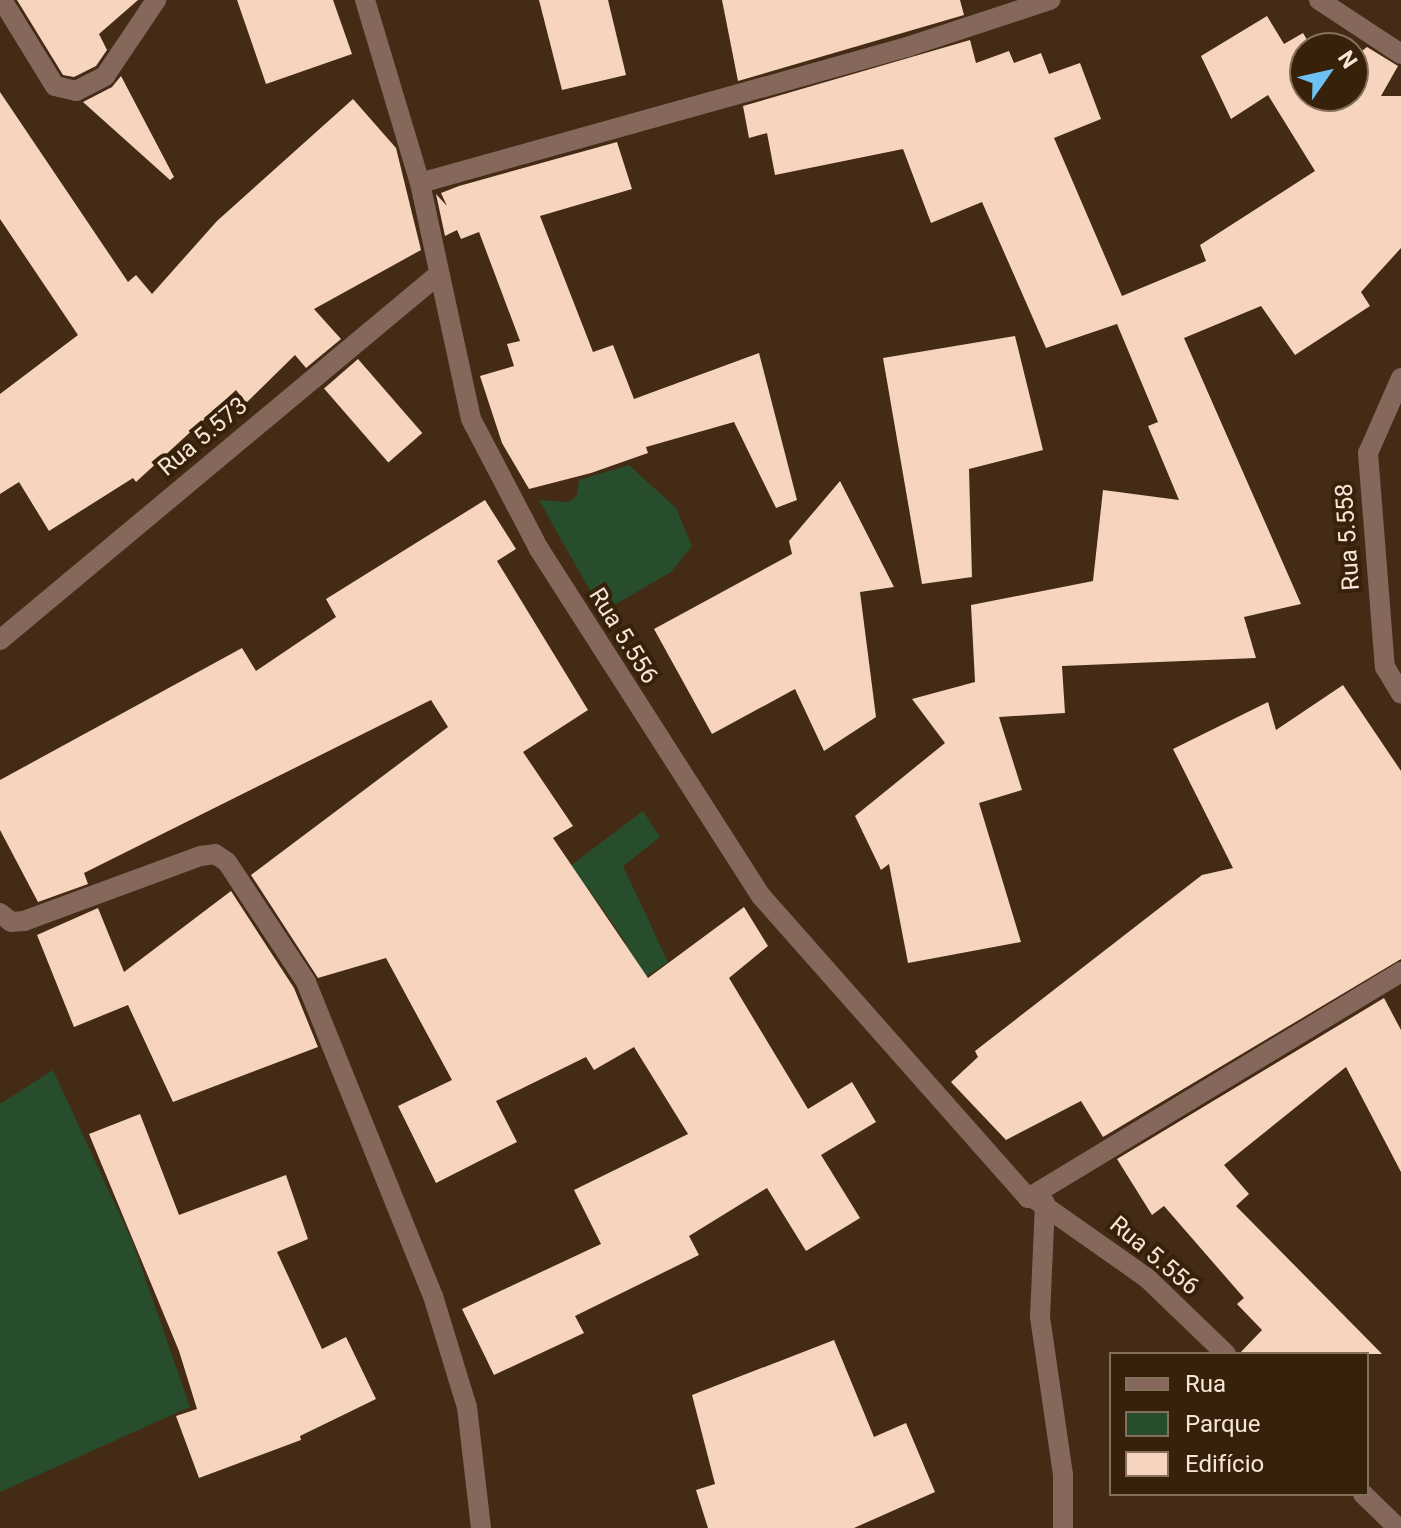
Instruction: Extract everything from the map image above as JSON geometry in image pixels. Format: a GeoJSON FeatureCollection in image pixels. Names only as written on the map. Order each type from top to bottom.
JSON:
{"type":"FeatureCollection","features":[{"type":"Feature","properties":{"kind":"street"},"geometry":{"type":"LineString","coordinates":[[2,0],[55,86],[76,91],[105,76],[156,0]]}},
{"type":"Feature","properties":{"kind":"street","name":"Rua 5.556"},"geometry":{"type":"LineString","coordinates":[[365,0],[420,183],[471,419],[539,549],[613,672],[761,896],[1036,1201],[1147,1278],[1224,1352]]}},
{"type":"Feature","properties":{"kind":"street"},"geometry":{"type":"LineString","coordinates":[[420,183],[907,47],[1050,0]]}},
{"type":"Feature","properties":{"kind":"street"},"geometry":{"type":"LineString","coordinates":[[1319,0],[1401,54]]}},
{"type":"Feature","properties":{"kind":"street","name":"Rua 5.573"},"geometry":{"type":"LineString","coordinates":[[0,640],[439,274]]}},
{"type":"Feature","properties":{"kind":"street","name":"Rua 5.558"},"geometry":{"type":"LineString","coordinates":[[1401,378],[1368,453],[1385,667],[1401,694]]}},
{"type":"Feature","properties":{"kind":"street"},"geometry":{"type":"LineString","coordinates":[[0,913],[11,922],[24,921],[201,856],[215,854],[227,862],[306,982],[428,1282],[467,1407],[481,1528]]}},
{"type":"Feature","properties":{"kind":"street"},"geometry":{"type":"LineString","coordinates":[[1063,1528],[1063,1475],[1040,1317],[1036,1201],[1401,972]]}},
{"type":"Feature","properties":{"kind":"street"},"geometry":{"type":"LineString","coordinates":[[1365,1496],[1398,1528]]}},
{"type":"Feature","properties":{"kind":"green space"},"geometry":{"type":"Polygon","coordinates":[[[629,465],[676,508],[692,546],[671,572],[602,612],[539,500],[569,502],[577,495],[579,480],[629,465]]]}},
{"type":"Feature","properties":{"kind":"green space"},"geometry":{"type":"Polygon","coordinates":[[[643,811],[660,837],[623,866],[668,962],[569,1027],[541,1001],[626,943],[588,888],[555,910],[570,866],[643,811]]]}},
{"type":"Feature","properties":{"kind":"green space"},"geometry":{"type":"Polygon","coordinates":[[[53,1070],[133,1243],[190,1407],[0,1492],[0,1104],[53,1070]]]}},
{"type":"Feature","properties":{"kind":"building"},"geometry":{"type":"Polygon","coordinates":[[[17,0],[138,0],[99,34],[107,50],[96,66],[74,77],[63,75],[17,0]]]}},
{"type":"Feature","properties":{"kind":"building"},"geometry":{"type":"Polygon","coordinates":[[[237,0],[333,0],[352,54],[266,84],[237,0]]]}},
{"type":"Feature","properties":{"kind":"building"},"geometry":{"type":"Polygon","coordinates":[[[539,0],[608,0],[626,75],[562,90],[539,0]]]}},
{"type":"Feature","properties":{"kind":"building"},"geometry":{"type":"Polygon","coordinates":[[[722,0],[960,0],[964,15],[738,81],[722,0]]]}},
{"type":"Feature","properties":{"kind":"building"},"geometry":{"type":"Polygon","coordinates":[[[1267,16],[1284,44],[1289,41],[1289,112],[1369,112],[1369,48],[1398,66],[1381,96],[1401,96],[1401,248],[1361,292],[1370,306],[1295,355],[1261,306],[1184,338],[1301,604],[1244,617],[1256,658],[1062,666],[1065,713],[999,717],[1022,790],[979,803],[1021,942],[908,963],[889,864],[881,870],[855,816],[945,743],[912,699],[975,682],[971,605],[1093,581],[1103,490],[1179,500],[1148,426],[1158,422],[1117,324],[1046,348],[982,202],[931,223],[903,149],[775,175],[767,133],[749,138],[743,106],[970,40],[976,63],[1009,51],[1014,63],[1041,53],[1049,74],[1080,63],[1101,119],[1054,138],[1122,296],[1206,261],[1200,245],[1315,171],[1268,95],[1231,119],[1201,56],[1267,16]]]}},
{"type":"Feature","properties":{"kind":"building"},"geometry":{"type":"Polygon","coordinates":[[[121,76],[174,177],[170,180],[83,102],[112,87],[121,76]]]}},
{"type":"Feature","properties":{"kind":"building"},"geometry":{"type":"Polygon","coordinates":[[[0,92],[128,282],[136,275],[152,294],[217,221],[353,99],[396,148],[421,250],[314,309],[341,339],[306,368],[295,355],[246,403],[236,390],[136,482],[133,478],[49,531],[19,482],[0,494],[0,394],[78,335],[0,219],[0,92]]]}},
{"type":"Feature","properties":{"kind":"building"},"geometry":{"type":"Polygon","coordinates":[[[617,142],[632,189],[540,216],[593,352],[613,345],[634,399],[759,353],[797,500],[776,508],[734,422],[646,447],[648,453],[591,473],[529,489],[502,443],[480,376],[514,366],[507,344],[520,341],[479,232],[461,239],[457,230],[445,236],[436,194],[447,206],[441,193],[459,186],[617,142]]]}},
{"type":"Feature","properties":{"kind":"building"},"geometry":{"type":"Polygon","coordinates":[[[1015,336],[1043,450],[969,469],[972,577],[922,584],[883,358],[1015,336]]]}},
{"type":"Feature","properties":{"kind":"building"},"geometry":{"type":"Polygon","coordinates":[[[358,359],[422,433],[388,462],[324,389],[358,359]]]}},
{"type":"Feature","properties":{"kind":"building"},"geometry":{"type":"Polygon","coordinates":[[[840,481],[894,587],[860,592],[876,717],[824,751],[795,689],[712,734],[654,629],[792,554],[789,541],[840,481]]]}},
{"type":"Feature","properties":{"kind":"building"},"geometry":{"type":"Polygon","coordinates":[[[485,500],[516,549],[497,561],[588,710],[523,752],[573,826],[553,838],[648,978],[744,907],[768,946],[729,978],[808,1109],[852,1082],[876,1122],[821,1155],[860,1218],[806,1251],[767,1188],[689,1236],[699,1255],[575,1316],[584,1333],[494,1375],[462,1309],[601,1244],[574,1190],[688,1134],[634,1047],[594,1070],[586,1057],[496,1101],[517,1142],[436,1183],[398,1106],[452,1080],[386,958],[318,978],[251,875],[448,727],[431,700],[84,873],[88,884],[38,902],[0,830],[0,780],[242,648],[256,671],[336,617],[326,599],[485,500]]]}},
{"type":"Feature","properties":{"kind":"building"},"geometry":{"type":"Polygon","coordinates":[[[1343,685],[1401,771],[1401,959],[1103,1137],[1081,1101],[1006,1140],[951,1082],[978,1057],[975,1051],[1202,875],[1233,868],[1173,749],[1268,702],[1276,730],[1343,685]]]}},
{"type":"Feature","properties":{"kind":"building"},"geometry":{"type":"Polygon","coordinates":[[[231,891],[294,988],[318,1047],[173,1102],[128,1005],[74,1027],[37,935],[98,908],[124,972],[231,891]]]}},
{"type":"Feature","properties":{"kind":"building"},"geometry":{"type":"Polygon","coordinates":[[[1384,998],[1401,1030],[1401,1172],[1346,1067],[1224,1165],[1249,1194],[1236,1206],[1382,1354],[1241,1352],[1262,1330],[1237,1304],[1244,1298],[1164,1206],[1152,1215],[1117,1159],[1384,998]]]}},
{"type":"Feature","properties":{"kind":"building"},"geometry":{"type":"Polygon","coordinates":[[[140,1114],[179,1215],[286,1175],[308,1239],[277,1252],[322,1349],[346,1337],[376,1399],[300,1436],[301,1440],[199,1478],[176,1416],[197,1409],[179,1351],[89,1134],[140,1114]]]}},
{"type":"Feature","properties":{"kind":"building"},"geometry":{"type":"Polygon","coordinates":[[[834,1340],[874,1437],[906,1423],[935,1492],[854,1528],[708,1528],[696,1490],[715,1484],[692,1395],[834,1340]]]}}]}
